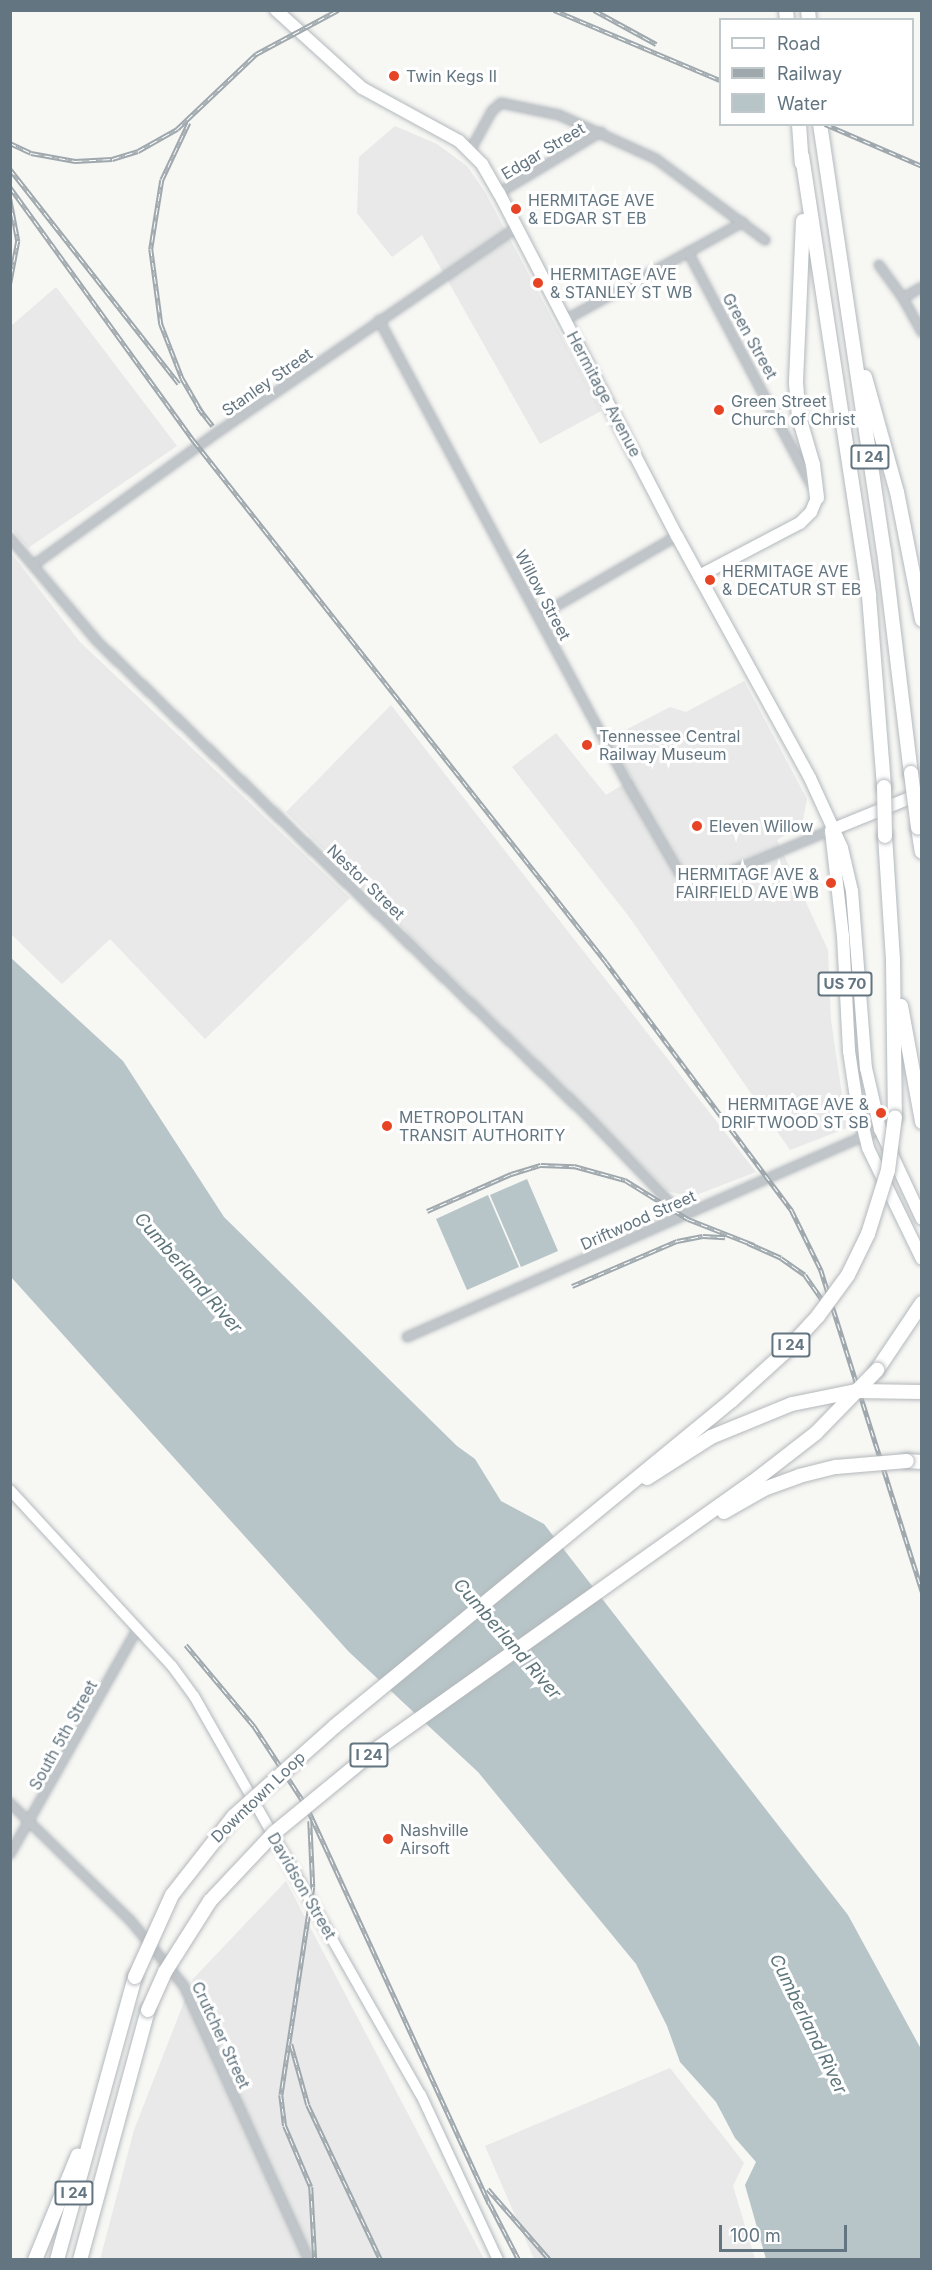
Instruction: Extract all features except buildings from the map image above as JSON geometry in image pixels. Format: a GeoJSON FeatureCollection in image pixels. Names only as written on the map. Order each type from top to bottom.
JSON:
{"type":"FeatureCollection","features":[{"type":"Feature","properties":{"kind":"highway","name":"I 24"},"geometry":{"type":"LineString","coordinates":[[820,126],[884,551],[921,852]]}},
{"type":"Feature","properties":{"kind":"highway","name":"I 24"},"geometry":{"type":"LineString","coordinates":[[594,1511],[731,1401],[784,1353],[818,1316],[848,1275],[868,1234],[888,1170],[895,1116],[893,960],[884,787],[869,596],[802,156],[800,129]]}},
{"type":"Feature","properties":{"kind":"highway"},"geometry":{"type":"LineString","coordinates":[[802,156],[804,250],[796,384],[799,417],[813,465],[817,498]]}},
{"type":"Feature","properties":{"kind":"highway"},"geometry":{"type":"LineString","coordinates":[[848,314],[897,492],[921,620]]}},
{"type":"Feature","properties":{"kind":"highway"},"geometry":{"type":"LineString","coordinates":[[893,960],[921,1122]]}},
{"type":"Feature","properties":{"kind":"highway","name":"I 24"},"geometry":{"type":"LineString","coordinates":[[80,2259],[148,2010],[165,1972],[210,1901],[274,1833],[374,1752],[816,1433],[877,1370],[921,1305]]}},
{"type":"Feature","properties":{"kind":"highway"},"geometry":{"type":"LineString","coordinates":[[594,1511],[711,1437],[760,1414],[856,1391],[921,1392]]}},
{"type":"Feature","properties":{"kind":"highway"},"geometry":{"type":"LineString","coordinates":[[646,1556],[764,1489],[836,1467],[907,1461],[921,1462]]}},
{"type":"Feature","properties":{"kind":"highway","name":"Downtown Loop"},"geometry":{"type":"LineString","coordinates":[[57,2259],[135,1977],[172,1895],[234,1816],[274,1777],[594,1511]]}},
{"type":"Feature","properties":{"kind":"highway"},"geometry":{"type":"LineString","coordinates":[[35,2259],[58,2195],[92,2126]]}},
{"type":"Feature","properties":{"kind":"main road","name":"Hermitage Avenue"},"geometry":{"type":"LineString","coordinates":[[276,10],[295,31],[362,88],[459,141],[470,151],[499,193],[677,536],[807,773],[831,830],[842,848],[852,891],[866,1068],[880,1129],[921,1219]]}},
{"type":"Feature","properties":{"kind":"main road"},"geometry":{"type":"LineString","coordinates":[[699,576],[800,523],[811,512],[817,498]]}},
{"type":"Feature","properties":{"kind":"main road"},"geometry":{"type":"LineString","coordinates":[[831,830],[921,793]]}},
{"type":"Feature","properties":{"kind":"main road","name":"Hermitage Avenue"},"geometry":{"type":"LineString","coordinates":[[831,830],[843,936],[849,1052],[865,1136],[921,1259]]}},
{"type":"Feature","properties":{"kind":"street"},"geometry":{"type":"LineString","coordinates":[[470,151],[492,111],[501,103],[559,115],[601,132],[681,174],[765,240]]}},
{"type":"Feature","properties":{"kind":"street","name":"Edgar Street"},"geometry":{"type":"LineString","coordinates":[[499,193],[601,132]]}},
{"type":"Feature","properties":{"kind":"street"},"geometry":{"type":"LineString","coordinates":[[565,321],[743,222]]}},
{"type":"Feature","properties":{"kind":"street","name":"Stanley Street"},"geometry":{"type":"LineString","coordinates":[[35,564],[379,320],[517,227]]}},
{"type":"Feature","properties":{"kind":"street","name":"Green Street"},"geometry":{"type":"LineString","coordinates":[[688,252],[780,421],[817,498]]}},
{"type":"Feature","properties":{"kind":"street"},"geometry":{"type":"LineString","coordinates":[[879,265],[903,298],[921,332]]}},
{"type":"Feature","properties":{"kind":"street"},"geometry":{"type":"LineString","coordinates":[[903,298],[919,288]]}},
{"type":"Feature","properties":{"kind":"street","name":"Willow Street"},"geometry":{"type":"LineString","coordinates":[[379,320],[630,788],[677,869],[688,880],[705,882],[831,830]]}},
{"type":"Feature","properties":{"kind":"street"},"geometry":{"type":"LineString","coordinates":[[539,616],[677,536]]}},
{"type":"Feature","properties":{"kind":"street","name":"Nestor Street"},"geometry":{"type":"LineString","coordinates":[[10,538],[35,564],[97,641],[571,1101],[682,1215]]}},
{"type":"Feature","properties":{"kind":"street","name":"Driftwood Street"},"geometry":{"type":"LineString","coordinates":[[407,1337],[880,1129]]}},
{"type":"Feature","properties":{"kind":"street","name":"Davidson Street"},"geometry":{"type":"LineString","coordinates":[[10,1490],[138,1628],[194,1696],[421,2095],[498,2259]]}},
{"type":"Feature","properties":{"kind":"street","name":"South 5th Street"},"geometry":{"type":"LineString","coordinates":[[10,1854],[138,1628]]}},
{"type":"Feature","properties":{"kind":"street","name":"Crutcher Street"},"geometry":{"type":"LineString","coordinates":[[10,1803],[130,1920],[184,1986],[309,2259]]}},
{"type":"Feature","properties":{"kind":"shaded area"},"geometry":{"type":"Polygon","coordinates":[[[395,126],[437,144],[467,166],[485,192],[601,411],[540,444],[422,235],[392,257],[357,213],[359,157],[395,126]]]}},
{"type":"Feature","properties":{"kind":"shaded area"},"geometry":{"type":"Polygon","coordinates":[[[56,287],[177,446],[28,548],[11,528],[11,326],[56,287]]]}},
{"type":"Feature","properties":{"kind":"shaded area"},"geometry":{"type":"Polygon","coordinates":[[[11,553],[80,642],[350,898],[205,1039],[110,939],[62,984],[11,934],[11,553]]]}},
{"type":"Feature","properties":{"kind":"shaded area"},"geometry":{"type":"Polygon","coordinates":[[[744,681],[807,799],[802,825],[777,840],[828,950],[831,1020],[847,1128],[790,1150],[630,918],[512,767],[556,733],[606,795],[632,779],[610,738],[670,707],[686,712],[744,681]]]}},
{"type":"Feature","properties":{"kind":"shaded area"},"geometry":{"type":"Polygon","coordinates":[[[391,705],[756,1172],[691,1197],[668,1191],[286,812],[391,705]]]}},
{"type":"Feature","properties":{"kind":"shaded area"},"geometry":{"type":"Polygon","coordinates":[[[286,1881],[484,2259],[100,2260],[134,2130],[193,1979],[286,1881]]]}},
{"type":"Feature","properties":{"kind":"shaded area"},"geometry":{"type":"Polygon","coordinates":[[[670,2068],[744,2163],[733,2186],[755,2259],[534,2259],[485,2146],[670,2068]]]}},
{"type":"Feature","properties":{"kind":"water","name":"Cumberland River"},"geometry":{"type":"Polygon","coordinates":[[[10,957],[123,1061],[224,1217],[457,1446],[475,1459],[501,1501],[544,1524],[848,1915],[921,2049],[921,2259],[766,2259],[745,2185],[756,2162],[735,2138],[716,2102],[680,2062],[667,2026],[636,1964],[478,1772],[349,1652],[11,1277],[10,957]]]}},
{"type":"Feature","properties":{"kind":"water"},"geometry":{"type":"Polygon","coordinates":[[[527,1179],[558,1251],[521,1267],[490,1195],[527,1179]]]}},
{"type":"Feature","properties":{"kind":"water"},"geometry":{"type":"Polygon","coordinates":[[[488,1195],[519,1267],[467,1290],[436,1219],[488,1195]]]}},
{"type":"Feature","properties":{"kind":"railway"},"geometry":{"type":"LineString","coordinates":[[10,143],[31,153],[75,161],[112,159],[138,151],[177,129],[256,54],[338,10]]}},
{"type":"Feature","properties":{"kind":"railway"},"geometry":{"type":"LineString","coordinates":[[554,10],[719,80]]}},
{"type":"Feature","properties":{"kind":"railway"},"geometry":{"type":"LineString","coordinates":[[594,10],[656,44]]}},
{"type":"Feature","properties":{"kind":"railway"},"geometry":{"type":"LineString","coordinates":[[189,123],[162,180],[151,249],[161,324],[182,378],[203,414]]}},
{"type":"Feature","properties":{"kind":"railway"},"geometry":{"type":"LineString","coordinates":[[830,126],[922,166]]}},
{"type":"Feature","properties":{"kind":"railway"},"geometry":{"type":"LineString","coordinates":[[10,169],[179,384]]}},
{"type":"Feature","properties":{"kind":"railway"},"geometry":{"type":"LineString","coordinates":[[10,187],[194,441],[606,962],[792,1211],[821,1270],[922,1591]]}},
{"type":"Feature","properties":{"kind":"railway"},"geometry":{"type":"LineString","coordinates":[[10,199],[18,241],[10,283]]}},
{"type":"Feature","properties":{"kind":"railway"},"geometry":{"type":"LineString","coordinates":[[198,407],[213,426]]}},
{"type":"Feature","properties":{"kind":"railway"},"geometry":{"type":"LineString","coordinates":[[427,1211],[511,1174],[541,1165],[574,1166],[625,1180],[688,1219],[754,1245]]}},
{"type":"Feature","properties":{"kind":"railway"},"geometry":{"type":"LineString","coordinates":[[572,1286],[677,1241],[703,1236],[725,1237]]}},
{"type":"Feature","properties":{"kind":"railway"},"geometry":{"type":"LineString","coordinates":[[748,1243],[781,1258],[805,1275],[827,1307]]}},
{"type":"Feature","properties":{"kind":"railway"},"geometry":{"type":"LineString","coordinates":[[186,1645],[254,1726],[307,1807],[490,2204],[519,2260]]}},
{"type":"Feature","properties":{"kind":"railway"},"geometry":{"type":"LineString","coordinates":[[310,1821],[313,1887],[281,2095],[285,2126],[311,2187],[315,2260]]}},
{"type":"Feature","properties":{"kind":"railway"},"geometry":{"type":"LineString","coordinates":[[291,2044],[308,2105],[381,2260]]}},
{"type":"Feature","properties":{"kind":"railway"},"geometry":{"type":"LineString","coordinates":[[488,2189],[550,2260]]}},
{"type":"Feature","properties":{"kind":"place","name":"Twin Kegs II"},"geometry":{"type":"Point","coordinates":[394,76]}},
{"type":"Feature","properties":{"kind":"place","name":"HERMITAGE AVE & EDGAR ST EB"},"geometry":{"type":"Point","coordinates":[516,209]}},
{"type":"Feature","properties":{"kind":"place","name":"HERMITAGE AVE & STANLEY ST WB"},"geometry":{"type":"Point","coordinates":[538,283]}},
{"type":"Feature","properties":{"kind":"place","name":"Green Street Church of Christ"},"geometry":{"type":"Point","coordinates":[719,410]}},
{"type":"Feature","properties":{"kind":"place","name":"HERMITAGE AVE & DECATUR ST EB"},"geometry":{"type":"Point","coordinates":[710,580]}},
{"type":"Feature","properties":{"kind":"place","name":"Tennessee Central Railway Museum"},"geometry":{"type":"Point","coordinates":[587,745]}},
{"type":"Feature","properties":{"kind":"place","name":"Eleven Willow"},"geometry":{"type":"Point","coordinates":[697,826]}},
{"type":"Feature","properties":{"kind":"place","name":"HERMITAGE AVE & FAIRFIELD AVE WB"},"geometry":{"type":"Point","coordinates":[831,883]}},
{"type":"Feature","properties":{"kind":"place","name":"HERMITAGE AVE & DRIFTWOOD ST SB"},"geometry":{"type":"Point","coordinates":[881,1113]}},
{"type":"Feature","properties":{"kind":"place","name":"METROPOLITAN TRANSIT AUTHORITY"},"geometry":{"type":"Point","coordinates":[387,1126]}},
{"type":"Feature","properties":{"kind":"place","name":"Nashville Airsoft"},"geometry":{"type":"Point","coordinates":[388,1839]}}]}
